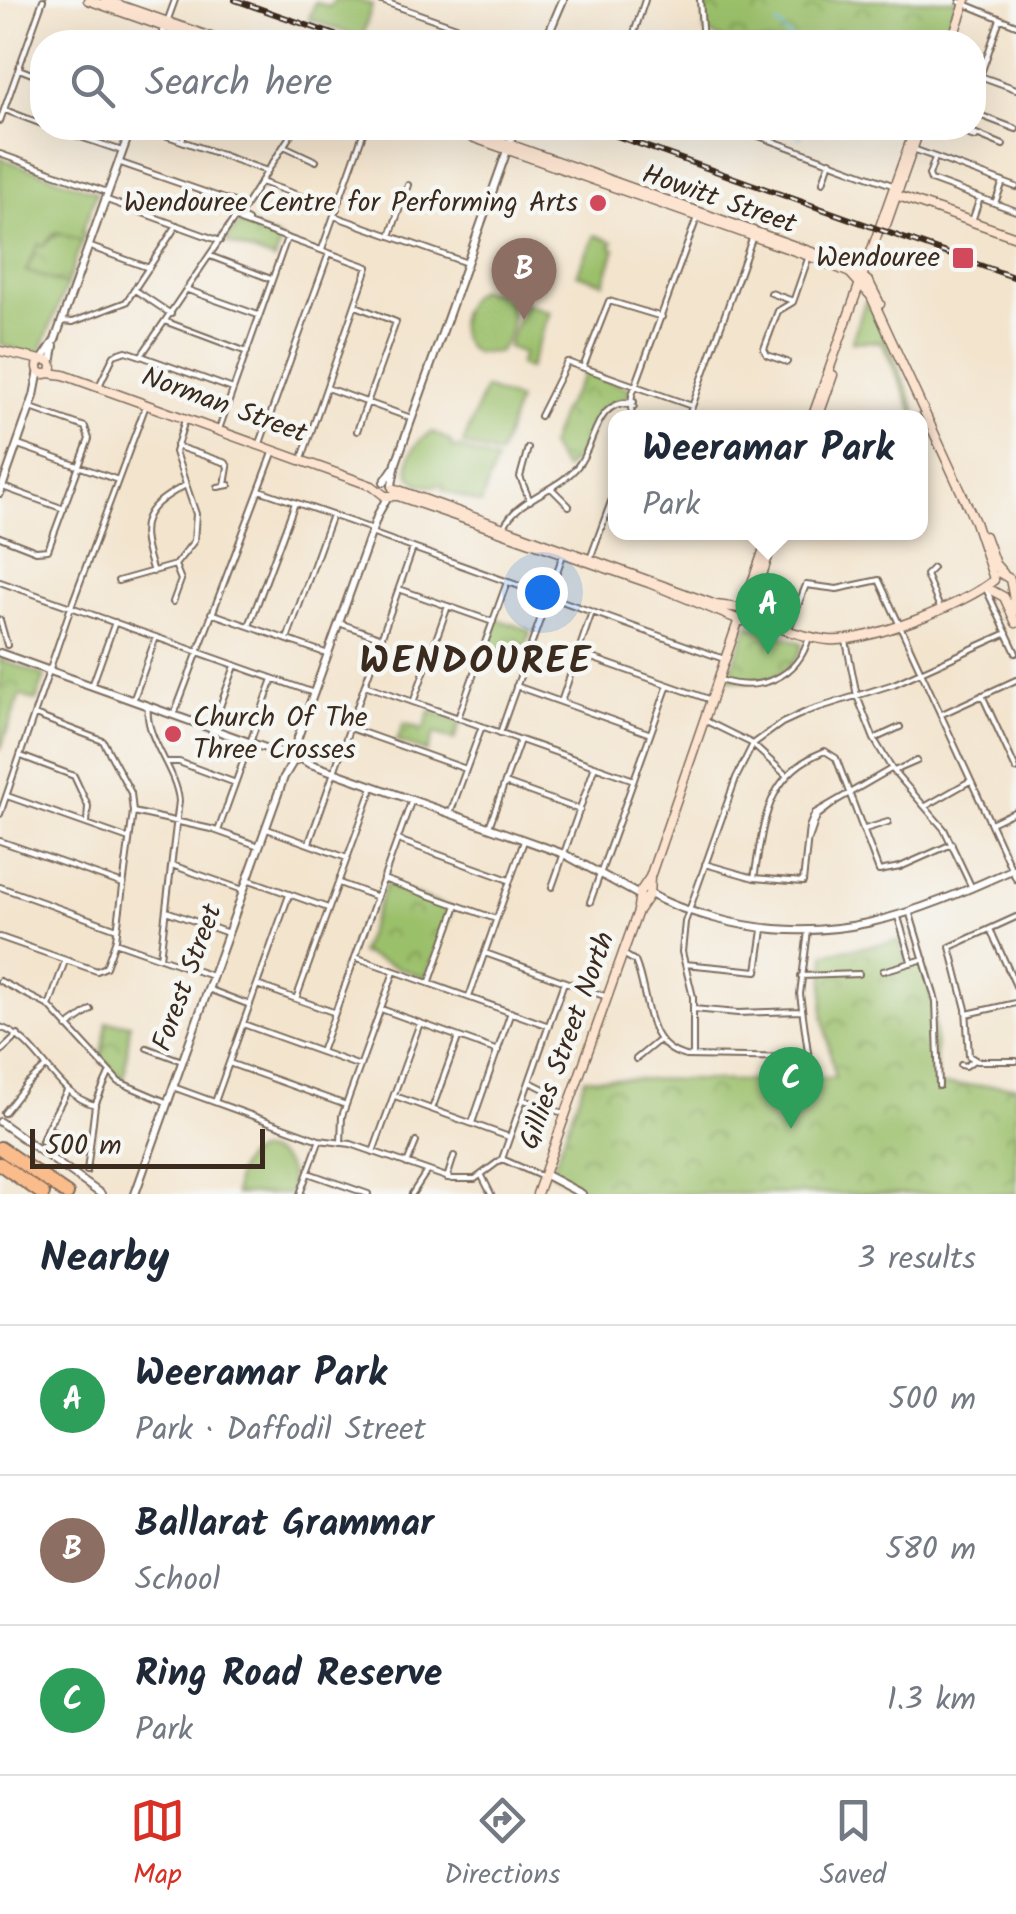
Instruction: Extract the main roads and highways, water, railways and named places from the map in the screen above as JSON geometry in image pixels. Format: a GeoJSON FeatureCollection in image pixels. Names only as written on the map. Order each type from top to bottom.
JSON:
{"type":"FeatureCollection","features":[{"type":"Feature","properties":{"kind":"highway"},"geometry":{"type":"LineString","coordinates":[[0,1148],[67,1194]]}},
{"type":"Feature","properties":{"kind":"highway"},"geometry":{"type":"LineString","coordinates":[[0,1164],[43,1194]]}},
{"type":"Feature","properties":{"kind":"main road"},"geometry":{"type":"LineString","coordinates":[[88,0],[102,1],[178,30]]}},
{"type":"Feature","properties":{"kind":"main road"},"geometry":{"type":"LineString","coordinates":[[952,30],[963,2]]}},
{"type":"Feature","properties":{"kind":"main road"},"geometry":{"type":"LineString","coordinates":[[166,25],[183,30]]}},
{"type":"Feature","properties":{"kind":"main road","name":"Howitt Street"},"geometry":{"type":"LineString","coordinates":[[488,140],[509,146]]}},
{"type":"Feature","properties":{"kind":"main road","name":"Howitt Street"},"geometry":{"type":"LineString","coordinates":[[494,140],[696,216],[768,238]]}},
{"type":"Feature","properties":{"kind":"main road"},"geometry":{"type":"LineString","coordinates":[[818,410],[914,140]]}},
{"type":"Feature","properties":{"kind":"main road"},"geometry":{"type":"LineString","coordinates":[[896,189],[915,152],[916,140]]}},
{"type":"Feature","properties":{"kind":"main road"},"geometry":{"type":"LineString","coordinates":[[896,189],[1016,237]]}},
{"type":"Feature","properties":{"kind":"main road","name":"Howitt Street"},"geometry":{"type":"LineString","coordinates":[[696,216],[768,238],[862,279]]}},
{"type":"Feature","properties":{"kind":"main road"},"geometry":{"type":"LineString","coordinates":[[859,295],[870,264]]}},
{"type":"Feature","properties":{"kind":"main road"},"geometry":{"type":"LineString","coordinates":[[862,279],[926,410]]}},
{"type":"Feature","properties":{"kind":"main road"},"geometry":{"type":"LineString","coordinates":[[862,279],[907,369]]}},
{"type":"Feature","properties":{"kind":"main road"},"geometry":{"type":"LineString","coordinates":[[859,295],[875,304]]}},
{"type":"Feature","properties":{"kind":"main road","name":"Norman Street"},"geometry":{"type":"LineString","coordinates":[[0,351],[809,637],[846,640],[878,634],[970,594],[997,577]]}},
{"type":"Feature","properties":{"kind":"main road"},"geometry":{"type":"LineString","coordinates":[[928,415],[980,530],[990,543],[997,577],[995,590]]}},
{"type":"Feature","properties":{"kind":"main road","name":"Gillies Street North"},"geometry":{"type":"LineString","coordinates":[[540,1184],[770,540]]}},
{"type":"Feature","properties":{"kind":"main road"},"geometry":{"type":"LineString","coordinates":[[997,577],[1010,583]]}},
{"type":"Feature","properties":{"kind":"main road"},"geometry":{"type":"LineString","coordinates":[[995,590],[1010,583]]}},
{"type":"Feature","properties":{"kind":"main road"},"geometry":{"type":"LineString","coordinates":[[1010,583],[1016,610]]}},
{"type":"Feature","properties":{"kind":"main road"},"geometry":{"type":"LineString","coordinates":[[995,590],[1010,601],[1016,623]]}},
{"type":"Feature","properties":{"kind":"main road","name":"Norman Street"},"geometry":{"type":"LineString","coordinates":[[970,594],[995,590]]}},
{"type":"Feature","properties":{"kind":"waterway"},"geometry":{"type":"LineString","coordinates":[[735,0],[739,5]]}},
{"type":"Feature","properties":{"kind":"waterway"},"geometry":{"type":"LineString","coordinates":[[777,24],[783,30]]}},
{"type":"Feature","properties":{"kind":"railway"},"geometry":{"type":"LineString","coordinates":[[235,0],[321,30]]}},
{"type":"Feature","properties":{"kind":"railway"},"geometry":{"type":"LineString","coordinates":[[628,140],[1016,278]]}},
{"type":"Feature","properties":{"kind":"place","name":"Wendouree Centre for Performing Arts"},"geometry":{"type":"Point","coordinates":[598,203]}},
{"type":"Feature","properties":{"kind":"place","name":"Wendouree"},"geometry":{"type":"Point","coordinates":[963,258]}},
{"type":"Feature","properties":{"kind":"place","name":"Ballarat Grammar"},"geometry":{"type":"Point","coordinates":[524,320]}},
{"type":"Feature","properties":{"kind":"place","name":"Weeramar Park"},"geometry":{"type":"Point","coordinates":[768,655]}},
{"type":"Feature","properties":{"kind":"place","name":"Church Of The Three Crosses"},"geometry":{"type":"Point","coordinates":[173,734]}},
{"type":"Feature","properties":{"kind":"place","name":"Ring Road Reserve"},"geometry":{"type":"Point","coordinates":[791,1129]}},
{"type":"Feature","properties":{"kind":"district","name":"WENDOUREE"},"geometry":{"type":"Point","coordinates":[476,663]}}]}
